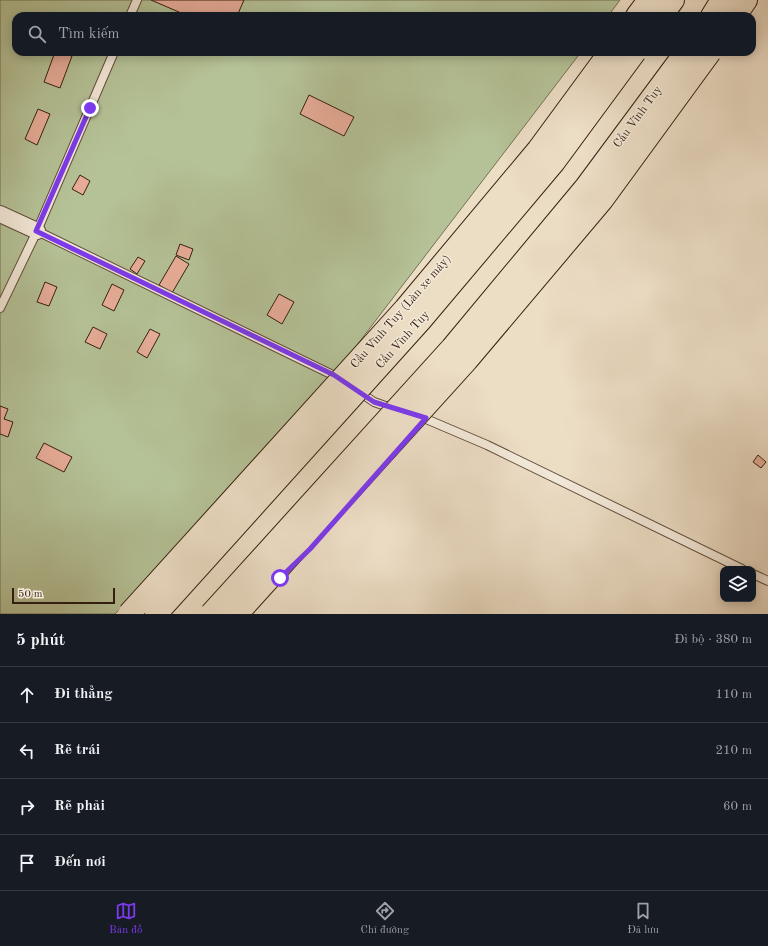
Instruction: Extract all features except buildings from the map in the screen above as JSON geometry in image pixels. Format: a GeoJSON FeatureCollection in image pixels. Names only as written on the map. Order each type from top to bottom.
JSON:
{"type":"FeatureCollection","features":[{"type":"Feature","properties":{"kind":"highway"},"geometry":{"type":"LineString","coordinates":[[640,12],[649,0]]}},
{"type":"Feature","properties":{"kind":"highway"},"geometry":{"type":"LineString","coordinates":[[664,12],[673,0]]}},
{"type":"Feature","properties":{"kind":"highway"},"geometry":{"type":"LineString","coordinates":[[714,12],[722,0]]}},
{"type":"Feature","properties":{"kind":"highway"},"geometry":{"type":"LineString","coordinates":[[738,12],[746,0]]}},
{"type":"Feature","properties":{"kind":"highway","name":"Cầu Vĩnh Tuy (Làn xe máy)"},"geometry":{"type":"LineString","coordinates":[[129,614],[405,309],[538,150],[607,56]]}},
{"type":"Feature","properties":{"kind":"highway","name":"Cầu Vĩnh Tuy"},"geometry":{"type":"LineString","coordinates":[[156,614],[420,321],[554,162],[632,56]]}},
{"type":"Feature","properties":{"kind":"highway","name":"Cầu Vĩnh Tuy"},"geometry":{"type":"LineString","coordinates":[[211,614],[457,342],[586,187],[683,56]]}},
{"type":"Feature","properties":{"kind":"highway"},"geometry":{"type":"LineString","coordinates":[[237,614],[482,342],[602,200],[707,56]]}},
{"type":"Feature","properties":{"kind":"street"},"geometry":{"type":"LineString","coordinates":[[0,214],[36,231]]}},
{"type":"Feature","properties":{"kind":"lane"},"geometry":{"type":"LineString","coordinates":[[132,12],[137,0]]}},
{"type":"Feature","properties":{"kind":"lane"},"geometry":{"type":"LineString","coordinates":[[0,308],[36,231],[112,56]]}},
{"type":"Feature","properties":{"kind":"lane"},"geometry":{"type":"LineString","coordinates":[[36,231],[334,375],[374,402],[426,418],[487,445],[736,566]]}},
{"type":"Feature","properties":{"kind":"lane"},"geometry":{"type":"LineString","coordinates":[[410,436],[534,294]]}},
{"type":"Feature","properties":{"kind":"lane"},"geometry":{"type":"LineString","coordinates":[[248,614],[290,569]]}},
{"type":"Feature","properties":{"kind":"lane"},"geometry":{"type":"LineString","coordinates":[[756,576],[768,582]]}},
{"type":"Feature","properties":{"kind":"green space"},"geometry":{"type":"Polygon","coordinates":[[[0,0],[620,0],[611,12],[12,12],[12,56],[578,56],[334,375],[115,614],[0,614],[0,0]]]}},
{"type":"Feature","properties":{"kind":"route"},"geometry":{"type":"LineString","coordinates":[[90,108],[36,231],[334,375],[374,402],[426,418],[310,549],[280,578]]}}]}
